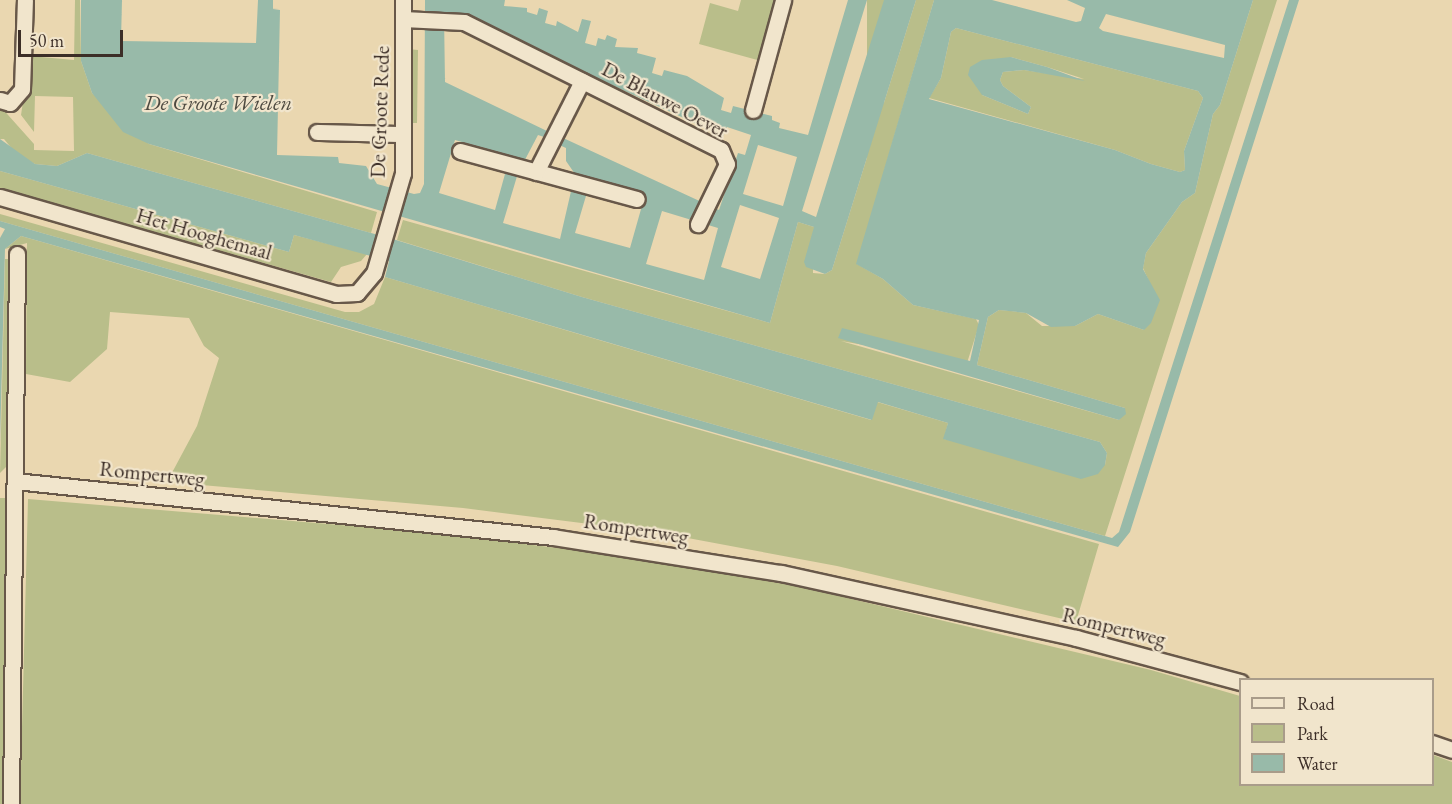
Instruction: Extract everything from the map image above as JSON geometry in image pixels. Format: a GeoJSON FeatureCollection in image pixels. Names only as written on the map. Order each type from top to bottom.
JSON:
{"type":"FeatureCollection","features":[{"type":"Feature","properties":{"kind":"street"},"geometry":{"type":"LineString","coordinates":[[0,100],[10,103],[22,89],[25,0]]}},
{"type":"Feature","properties":{"kind":"street","name":"De Groote Rede"},"geometry":{"type":"LineString","coordinates":[[379,258],[401,181],[403,0]]}},
{"type":"Feature","properties":{"kind":"street"},"geometry":{"type":"LineString","coordinates":[[753,110],[783,0]]}},
{"type":"Feature","properties":{"kind":"street","name":"De Blauwe Oever"},"geometry":{"type":"LineString","coordinates":[[403,19],[455,20],[730,150],[727,164],[698,224]]}},
{"type":"Feature","properties":{"kind":"street","name":"De Blauwe Oever"},"geometry":{"type":"LineString","coordinates":[[530,170],[582,81]]}},
{"type":"Feature","properties":{"kind":"street"},"geometry":{"type":"LineString","coordinates":[[316,132],[400,134]]}},
{"type":"Feature","properties":{"kind":"street"},"geometry":{"type":"LineString","coordinates":[[460,151],[637,199]]}},
{"type":"Feature","properties":{"kind":"street","name":"Het Hooghemaal"},"geometry":{"type":"LineString","coordinates":[[0,198],[336,294],[353,294],[363,288],[379,258]]}},
{"type":"Feature","properties":{"kind":"street"},"geometry":{"type":"LineString","coordinates":[[10,804],[17,254]]}},
{"type":"Feature","properties":{"kind":"street","name":"Rompertweg"},"geometry":{"type":"LineString","coordinates":[[15,481],[553,537],[781,573],[1076,638],[1239,682]]}},
{"type":"Feature","properties":{"kind":"street"},"geometry":{"type":"LineString","coordinates":[[1434,744],[1452,750]]}},
{"type":"Feature","properties":{"kind":"green space"},"geometry":{"type":"Polygon","coordinates":[[[75,0],[80,0],[81,61],[92,93],[149,144],[377,212],[371,233],[87,153],[57,166],[35,164],[17,155],[4,139],[0,139],[0,106],[34,144],[34,150],[74,151],[73,97],[35,96],[34,132],[21,115],[30,56],[74,60],[75,0]]]}},
{"type":"Feature","properties":{"kind":"green space"},"geometry":{"type":"Polygon","coordinates":[[[741,0],[777,0],[761,61],[699,44],[710,3],[738,11],[741,0]]]}},
{"type":"Feature","properties":{"kind":"green space"},"geometry":{"type":"Polygon","coordinates":[[[867,0],[884,0],[884,222],[867,222],[867,0]]]}},
{"type":"Feature","properties":{"kind":"green space"},"geometry":{"type":"Polygon","coordinates":[[[916,0],[934,0],[857,264],[883,279],[913,305],[976,319],[979,325],[967,363],[841,341],[1119,420],[1125,408],[977,365],[988,317],[999,310],[1011,311],[1026,313],[1042,326],[1075,326],[1098,314],[1144,330],[1152,288],[1143,268],[1146,253],[1182,202],[1195,193],[1213,114],[1220,105],[1253,0],[1277,0],[1105,536],[0,221],[0,214],[345,312],[359,312],[374,304],[385,277],[871,420],[877,402],[948,423],[944,439],[1105,465],[1107,453],[1100,442],[582,297],[397,240],[403,220],[770,323],[798,222],[814,227],[813,273],[825,274],[832,270],[916,0]]]}},
{"type":"Feature","properties":{"kind":"green space"},"geometry":{"type":"Polygon","coordinates":[[[956,28],[1198,91],[1203,98],[1184,151],[1185,170],[1180,172],[1151,164],[1115,150],[929,98],[941,78],[951,32],[956,28]],[[1011,57],[982,95],[1028,114],[1031,107],[1003,86],[1000,80],[1003,72],[1024,70],[1084,79],[1011,57]]]}},
{"type":"Feature","properties":{"kind":"green space"},"geometry":{"type":"Polygon","coordinates":[[[408,49],[418,50],[417,123],[411,123],[407,99],[408,49]]]}},
{"type":"Feature","properties":{"kind":"green space"},"geometry":{"type":"Polygon","coordinates":[[[0,171],[289,252],[294,235],[367,254],[361,261],[341,267],[331,282],[0,188],[0,171]]]}},
{"type":"Feature","properties":{"kind":"green space"},"geometry":{"type":"Polygon","coordinates":[[[21,236],[1099,544],[1076,622],[837,566],[661,533],[463,508],[167,482],[197,426],[219,358],[204,346],[189,318],[110,312],[107,349],[70,382],[26,374],[27,243],[5,249],[21,236]]]}},
{"type":"Feature","properties":{"kind":"green space"},"geometry":{"type":"Polygon","coordinates":[[[5,259],[10,259],[9,464],[0,473],[5,259]]]}},
{"type":"Feature","properties":{"kind":"green space"},"geometry":{"type":"Polygon","coordinates":[[[0,498],[7,498],[5,804],[0,804],[0,498]]]}},
{"type":"Feature","properties":{"kind":"green space"},"geometry":{"type":"Polygon","coordinates":[[[28,499],[424,532],[624,556],[801,587],[1151,670],[1239,696],[1239,786],[1434,786],[1434,755],[1452,762],[1452,804],[20,804],[28,499]]]}},
{"type":"Feature","properties":{"kind":"water","name":"De Groote Wielen"},"geometry":{"type":"Polygon","coordinates":[[[81,0],[122,0],[121,41],[256,43],[258,0],[273,0],[273,9],[280,10],[277,155],[338,157],[339,163],[366,166],[377,184],[414,194],[420,193],[424,184],[425,0],[505,0],[504,6],[527,8],[527,12],[537,15],[539,8],[548,11],[545,23],[556,26],[557,21],[578,32],[582,19],[591,21],[585,43],[596,46],[598,38],[605,40],[607,35],[617,39],[615,47],[638,48],[637,53],[656,58],[652,73],[662,76],[664,70],[687,76],[724,98],[721,110],[731,113],[733,106],[772,116],[772,120],[780,123],[779,128],[808,135],[848,0],[867,0],[802,211],[816,217],[884,0],[916,0],[832,270],[825,274],[806,267],[804,262],[814,227],[798,222],[770,323],[149,144],[123,132],[92,93],[81,61],[81,0]],[[444,15],[445,82],[547,131],[544,137],[538,135],[518,173],[503,223],[560,239],[575,174],[566,161],[566,148],[557,144],[561,137],[719,210],[738,153],[745,155],[751,135],[727,127],[723,136],[463,17],[444,15]],[[455,140],[439,193],[495,210],[510,156],[455,140]],[[758,145],[743,194],[783,206],[797,157],[758,145]],[[591,179],[575,233],[630,248],[645,195],[591,179]],[[740,205],[721,267],[760,279],[779,218],[740,205]],[[662,211],[646,264],[704,280],[718,228],[662,211]]]}},
{"type":"Feature","properties":{"kind":"water"},"geometry":{"type":"Polygon","coordinates":[[[934,0],[992,0],[1076,22],[1081,21],[1085,8],[1067,0],[1253,0],[1220,105],[1213,114],[1195,193],[1182,202],[1146,253],[1143,269],[1160,300],[1151,323],[1144,330],[1098,314],[1075,326],[1051,327],[1026,313],[999,310],[988,317],[977,365],[1125,408],[1126,414],[1119,420],[838,338],[842,328],[970,361],[979,320],[913,305],[883,279],[856,264],[934,0]],[[1106,14],[1099,28],[1103,31],[1224,58],[1225,45],[1106,14]],[[956,28],[951,32],[941,78],[929,99],[1115,150],[1151,164],[1180,172],[1185,170],[1184,151],[1203,98],[1198,91],[956,28]]]}},
{"type":"Feature","properties":{"kind":"water"},"geometry":{"type":"Polygon","coordinates":[[[1289,0],[1299,0],[1130,532],[1118,547],[21,236],[5,249],[0,444],[0,238],[5,229],[0,227],[0,221],[1112,538],[1119,532],[1289,0]]]}},
{"type":"Feature","properties":{"kind":"water"},"geometry":{"type":"Polygon","coordinates":[[[1011,57],[1085,81],[1024,70],[1003,72],[1000,80],[1003,86],[1031,107],[1028,114],[982,95],[968,75],[970,67],[982,60],[1011,57]]]}},
{"type":"Feature","properties":{"kind":"water"},"geometry":{"type":"Polygon","coordinates":[[[0,139],[35,164],[57,166],[87,153],[396,240],[582,297],[1100,442],[1107,453],[1105,465],[1098,474],[1081,479],[943,439],[948,423],[878,402],[872,420],[385,277],[389,261],[294,235],[289,252],[0,171],[0,139]]]}}]}
